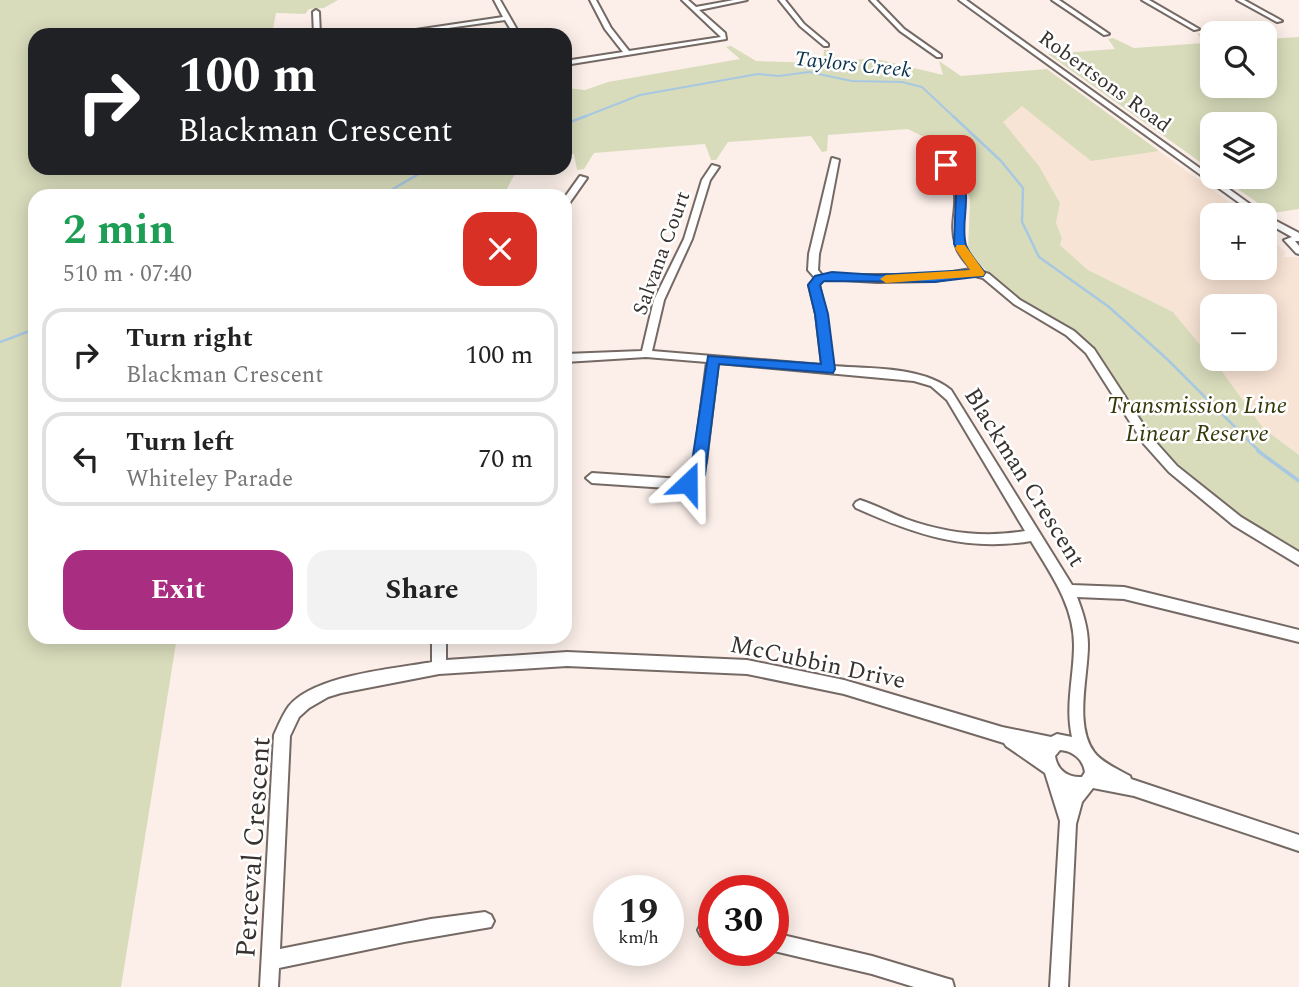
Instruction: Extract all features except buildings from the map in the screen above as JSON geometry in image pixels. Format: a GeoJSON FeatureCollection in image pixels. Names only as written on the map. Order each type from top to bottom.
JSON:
{"type":"FeatureCollection","features":[{"type":"Feature","properties":{"kind":"street"},"geometry":{"type":"LineString","coordinates":[[497,0],[512,28]]}},
{"type":"Feature","properties":{"kind":"street"},"geometry":{"type":"LineString","coordinates":[[593,0],[608,29],[627,53]]}},
{"type":"Feature","properties":{"kind":"street"},"geometry":{"type":"LineString","coordinates":[[572,61],[710,41],[721,35],[685,0]]}},
{"type":"Feature","properties":{"kind":"street"},"geometry":{"type":"LineString","coordinates":[[694,9],[744,0]]}},
{"type":"Feature","properties":{"kind":"street"},"geometry":{"type":"LineString","coordinates":[[782,0],[802,25],[825,45]]}},
{"type":"Feature","properties":{"kind":"street"},"geometry":{"type":"LineString","coordinates":[[873,0],[902,30],[939,56]]}},
{"type":"Feature","properties":{"kind":"street","name":"Robertsons Road"},"geometry":{"type":"LineString","coordinates":[[962,0],[1245,203]]}},
{"type":"Feature","properties":{"kind":"street"},"geometry":{"type":"LineString","coordinates":[[1055,0],[1106,34]]}},
{"type":"Feature","properties":{"kind":"street"},"geometry":{"type":"LineString","coordinates":[[1145,0],[1196,29]]}},
{"type":"Feature","properties":{"kind":"street"},"geometry":{"type":"LineString","coordinates":[[1240,0],[1279,21]]}},
{"type":"Feature","properties":{"kind":"street"},"geometry":{"type":"LineString","coordinates":[[316,12],[317,28]]}},
{"type":"Feature","properties":{"kind":"street"},"geometry":{"type":"LineString","coordinates":[[446,28],[506,18]]}},
{"type":"Feature","properties":{"kind":"street"},"geometry":{"type":"LineString","coordinates":[[820,278],[813,270],[814,254],[835,160]]}},
{"type":"Feature","properties":{"kind":"street"},"geometry":{"type":"LineString","coordinates":[[946,165],[956,177],[961,194],[960,244],[979,273],[991,279],[1017,302],[1081,342],[1090,351],[1148,441],[1165,462],[1237,522],[1299,559]]}},
{"type":"Feature","properties":{"kind":"street","name":"Salvana Court"},"geometry":{"type":"LineString","coordinates":[[646,354],[659,300],[688,239],[706,180],[715,167]]}},
{"type":"Feature","properties":{"kind":"street"},"geometry":{"type":"LineString","coordinates":[[572,193],[583,178]]}},
{"type":"Feature","properties":{"kind":"street","name":"Robertsons Road"},"geometry":{"type":"LineString","coordinates":[[1277,224],[1299,237]]}},
{"type":"Feature","properties":{"kind":"street","name":"Robertsons Road"},"geometry":{"type":"LineString","coordinates":[[1277,229],[1299,251]]}},
{"type":"Feature","properties":{"kind":"street"},"geometry":{"type":"LineString","coordinates":[[1288,240],[1299,237]]}},
{"type":"Feature","properties":{"kind":"street"},"geometry":{"type":"LineString","coordinates":[[828,369],[821,314],[814,285],[820,278],[934,278],[979,273]]}},
{"type":"Feature","properties":{"kind":"street","name":"Blackman Crescent"},"geometry":{"type":"LineString","coordinates":[[572,358],[646,354],[713,359],[925,378],[944,390],[1068,591],[1076,611],[1080,635],[1074,717],[1080,742],[1089,758]]}},
{"type":"Feature","properties":{"kind":"street"},"geometry":{"type":"LineString","coordinates":[[592,478],[682,484],[694,479],[700,462],[713,359]]}},
{"type":"Feature","properties":{"kind":"street"},"geometry":{"type":"LineString","coordinates":[[860,505],[903,523],[957,539],[995,541],[1033,535]]}},
{"type":"Feature","properties":{"kind":"street"},"geometry":{"type":"LineString","coordinates":[[1068,591],[1124,593],[1299,636]]}},
{"type":"Feature","properties":{"kind":"street"},"geometry":{"type":"LineString","coordinates":[[439,644],[439,667]]}},
{"type":"Feature","properties":{"kind":"street","name":"McCubbin Drive"},"geometry":{"type":"LineString","coordinates":[[294,712],[324,691],[402,673],[439,667],[567,659],[747,667],[844,687],[1002,735],[1055,743]]}},
{"type":"Feature","properties":{"kind":"street","name":"Perceval Crescent"},"geometry":{"type":"LineString","coordinates":[[269,987],[282,735],[294,712]]}},
{"type":"Feature","properties":{"kind":"street"},"geometry":{"type":"LineString","coordinates":[[1068,824],[1060,787],[1051,770],[1047,753],[1064,737],[1074,717]]}},
{"type":"Feature","properties":{"kind":"street","name":"McCubbin Drive"},"geometry":{"type":"LineString","coordinates":[[1002,735],[1027,749],[1051,770]]}},
{"type":"Feature","properties":{"kind":"street"},"geometry":{"type":"LineString","coordinates":[[1055,743],[1070,743],[1134,788]]}},
{"type":"Feature","properties":{"kind":"street"},"geometry":{"type":"LineString","coordinates":[[1089,758],[1089,782]]}},
{"type":"Feature","properties":{"kind":"street"},"geometry":{"type":"LineString","coordinates":[[1051,770],[1067,784],[1089,782],[1134,788],[1232,823],[1299,843]]}},
{"type":"Feature","properties":{"kind":"street"},"geometry":{"type":"LineString","coordinates":[[1059,987],[1068,824],[1078,790],[1089,782]]}},
{"type":"Feature","properties":{"kind":"street"},"geometry":{"type":"LineString","coordinates":[[271,960],[311,954],[386,935],[485,921]]}},
{"type":"Feature","properties":{"kind":"street"},"geometry":{"type":"LineString","coordinates":[[789,946],[872,965],[945,987]]}},
{"type":"Feature","properties":{"kind":"shaded area"},"geometry":{"type":"Polygon","coordinates":[[[1086,98],[1200,181],[1200,189],[1211,189],[1230,203],[1200,203],[1200,280],[1277,280],[1277,244],[1286,253],[1282,257],[1299,257],[1299,455],[1263,428],[1222,371],[1277,371],[1277,294],[1200,294],[1200,345],[1173,312],[1088,270],[1060,245],[1062,237],[1056,223],[1060,203],[1039,166],[1002,122],[1020,106],[1086,98]]]}},
{"type":"Feature","properties":{"kind":"green space"},"geometry":{"type":"Polygon","coordinates":[[[0,0],[338,0],[324,8],[309,9],[305,14],[276,13],[273,28],[28,28],[28,175],[514,175],[507,189],[28,189],[28,644],[176,644],[121,987],[0,987],[0,0]]]}},
{"type":"Feature","properties":{"kind":"green space"},"geometry":{"type":"Polygon","coordinates":[[[1299,37],[1299,209],[1277,212],[1277,203],[1258,203],[1238,189],[1277,189],[1277,112],[1200,112],[1200,162],[1048,54],[1115,49],[1108,39],[1113,38],[1134,48],[1200,43],[1200,98],[1277,98],[1277,38],[1299,37]]]}},
{"type":"Feature","properties":{"kind":"green space","name":"Transmission Line Linear Reserve"},"geometry":{"type":"Polygon","coordinates":[[[731,46],[756,61],[823,63],[824,50],[829,50],[838,62],[872,58],[943,75],[939,61],[961,76],[1047,69],[1159,151],[1091,161],[1022,106],[1003,122],[1039,166],[1060,203],[1056,223],[1062,238],[1060,245],[1088,270],[1173,312],[1200,345],[1200,371],[1222,371],[1263,428],[1299,455],[1299,554],[1240,517],[1180,470],[1158,447],[1086,340],[1015,296],[979,264],[968,250],[970,199],[953,152],[908,129],[828,135],[827,151],[822,152],[811,136],[728,142],[716,160],[711,160],[705,144],[594,153],[584,169],[577,170],[572,154],[572,89],[585,90],[608,82],[740,59],[726,47],[731,46]]]}},
{"type":"Feature","properties":{"kind":"waterway","name":"Taylors Creek"},"geometry":{"type":"LineString","coordinates":[[581,118],[640,95],[758,74],[779,76],[809,72],[852,81],[902,82],[922,87],[955,118]]}},
{"type":"Feature","properties":{"kind":"waterway","name":"Taylors Creek"},"geometry":{"type":"LineString","coordinates":[[572,121],[586,116]]}},
{"type":"Feature","properties":{"kind":"waterway","name":"Taylors Creek"},"geometry":{"type":"LineString","coordinates":[[953,116],[1001,161],[1023,188],[1022,222],[1039,257],[1109,307],[1167,359],[1261,453]]}},
{"type":"Feature","properties":{"kind":"waterway","name":"Taylors Creek"},"geometry":{"type":"LineString","coordinates":[[393,189],[417,175]]}},
{"type":"Feature","properties":{"kind":"waterway","name":"Taylors Creek"},"geometry":{"type":"LineString","coordinates":[[0,342],[28,332]]}},
{"type":"Feature","properties":{"kind":"waterway","name":"Taylors Creek"},"geometry":{"type":"LineString","coordinates":[[1258,451],[1299,481]]}},
{"type":"Feature","properties":{"kind":"slow traffic"},"geometry":{"type":"LineString","coordinates":[[886,279],[979,273],[961,248]]}},
{"type":"Feature","properties":{"kind":"route"},"geometry":{"type":"LineString","coordinates":[[688,483],[697,475],[700,462],[713,359],[828,369],[821,314],[814,285],[820,278],[934,278],[979,273],[960,244],[961,194],[956,177],[946,165]]}}]}
